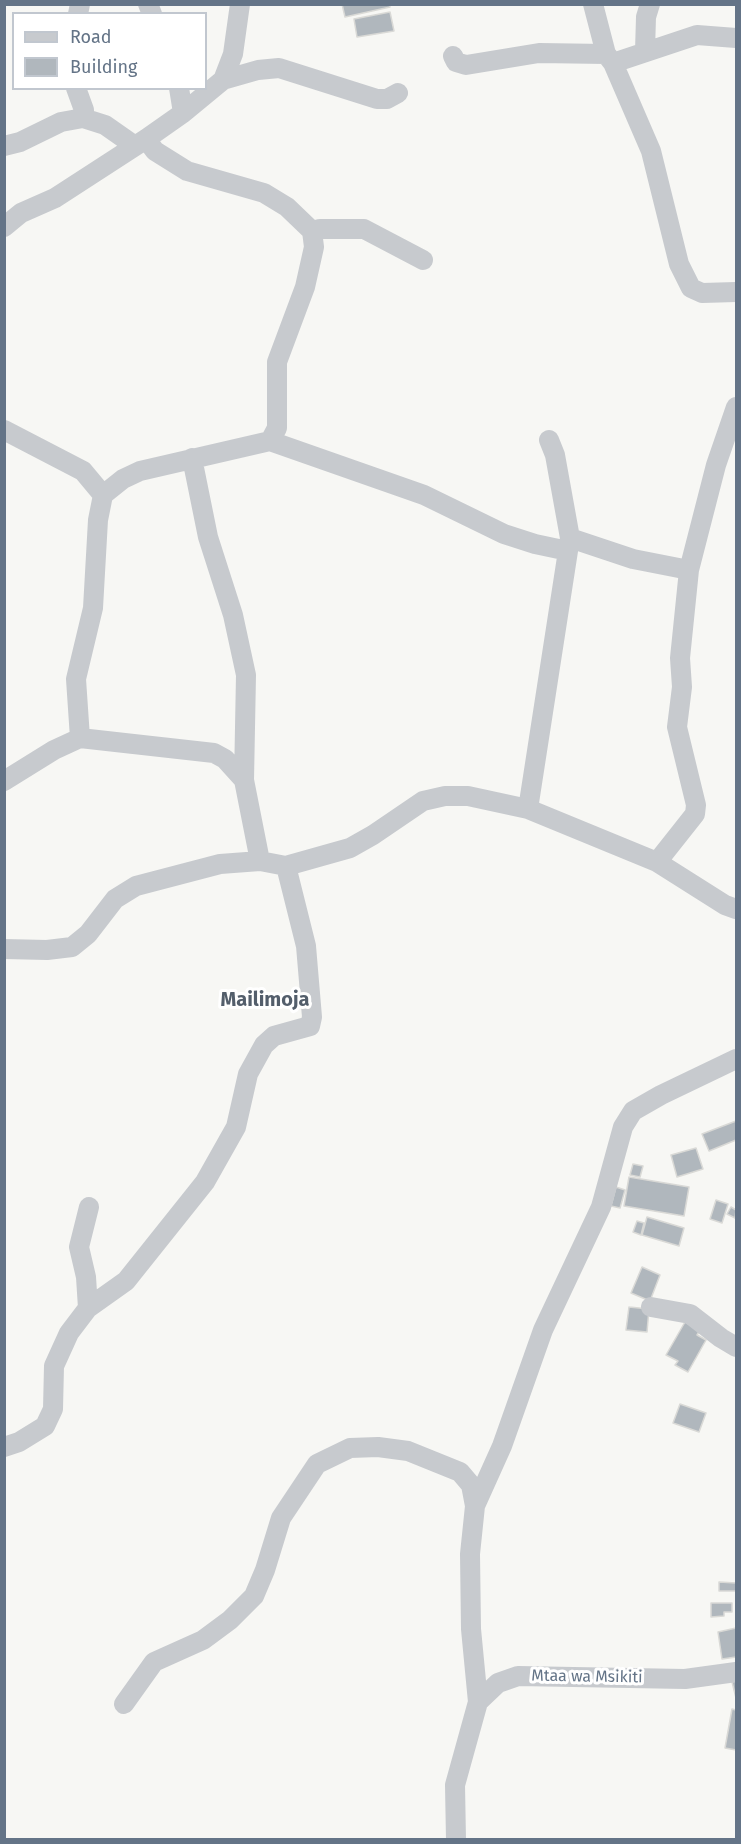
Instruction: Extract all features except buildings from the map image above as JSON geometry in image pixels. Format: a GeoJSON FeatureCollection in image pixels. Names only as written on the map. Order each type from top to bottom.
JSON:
{"type":"FeatureCollection","features":[{"type":"Feature","properties":{"kind":"street"},"geometry":{"type":"LineString","coordinates":[[223,80],[233,54],[240,4]]}},
{"type":"Feature","properties":{"kind":"street"},"geometry":{"type":"LineString","coordinates":[[593,4],[610,58],[651,151],[679,264],[691,288],[702,293],[736,292]]}},
{"type":"Feature","properties":{"kind":"street"},"geometry":{"type":"LineString","coordinates":[[645,51],[646,17],[650,4]]}},
{"type":"Feature","properties":{"kind":"street"},"geometry":{"type":"LineString","coordinates":[[453,56],[456,62],[465,65],[539,53],[610,58],[645,51],[697,35],[736,38]]}},
{"type":"Feature","properties":{"kind":"street"},"geometry":{"type":"LineString","coordinates":[[4,227],[21,213],[55,198],[140,142],[183,113],[223,80],[258,70],[279,68],[377,99],[387,99],[398,93]]}},
{"type":"Feature","properties":{"kind":"street"},"geometry":{"type":"LineString","coordinates":[[77,90],[84,110],[83,118]]}},
{"type":"Feature","properties":{"kind":"street"},"geometry":{"type":"LineString","coordinates":[[179,90],[183,113]]}},
{"type":"Feature","properties":{"kind":"street"},"geometry":{"type":"LineString","coordinates":[[4,146],[20,142],[61,122],[83,118],[105,125],[140,142],[187,171],[264,193],[286,207],[312,231],[314,247],[305,287],[277,362],[277,428],[270,441]]}},
{"type":"Feature","properties":{"kind":"street"},"geometry":{"type":"LineString","coordinates":[[312,231],[364,229],[423,260]]}},
{"type":"Feature","properties":{"kind":"street"},"geometry":{"type":"LineString","coordinates":[[657,862],[695,814],[696,805],[677,727],[682,687],[680,658],[689,570],[716,465],[736,407]]}},
{"type":"Feature","properties":{"kind":"street"},"geometry":{"type":"LineString","coordinates":[[4,430],[83,471],[103,495]]}},
{"type":"Feature","properties":{"kind":"street"},"geometry":{"type":"LineString","coordinates":[[528,809],[569,544],[555,455],[549,440]]}},
{"type":"Feature","properties":{"kind":"street"},"geometry":{"type":"LineString","coordinates":[[80,738],[76,680],[93,608],[98,520],[103,495],[123,479],[140,471],[270,441],[424,495],[504,534],[535,544],[569,544],[689,570]]}},
{"type":"Feature","properties":{"kind":"street"},"geometry":{"type":"LineString","coordinates":[[192,458],[208,537],[233,615],[246,675],[244,780],[260,861]]}},
{"type":"Feature","properties":{"kind":"street"},"geometry":{"type":"LineString","coordinates":[[4,781],[54,750],[80,738],[214,753],[225,759],[244,780]]}},
{"type":"Feature","properties":{"kind":"street"},"geometry":{"type":"LineString","coordinates":[[4,949],[47,950],[72,947],[88,934],[115,899],[136,886],[220,864],[260,861],[286,866],[350,848],[423,801],[445,796],[468,796],[528,809],[657,862],[736,909]]}},
{"type":"Feature","properties":{"kind":"street"},"geometry":{"type":"LineString","coordinates":[[4,1447],[19,1442],[45,1426],[53,1409],[54,1366],[69,1334],[88,1308],[126,1281],[205,1182],[236,1126],[248,1074],[264,1045],[274,1036],[310,1026],[312,1017],[306,946],[286,866]]}},
{"type":"Feature","properties":{"kind":"street"},"geometry":{"type":"LineString","coordinates":[[475,1506],[502,1446],[543,1330],[601,1207],[623,1127],[633,1111],[736,1059]]}},
{"type":"Feature","properties":{"kind":"street"},"geometry":{"type":"LineString","coordinates":[[88,1308],[86,1278],[79,1247],[89,1207]]}},
{"type":"Feature","properties":{"kind":"street"},"geometry":{"type":"LineString","coordinates":[[651,1307],[690,1314],[736,1347]]}},
{"type":"Feature","properties":{"kind":"street"},"geometry":{"type":"LineString","coordinates":[[124,1704],[154,1662],[203,1640],[230,1620],[254,1596],[265,1570],[281,1518],[317,1464],[350,1448],[378,1447],[408,1451],[460,1472],[471,1485],[475,1506],[470,1554],[471,1629],[478,1702],[455,1785],[456,1839]]}},
{"type":"Feature","properties":{"kind":"street","name":"Mtaa wa Msikiti"},"geometry":{"type":"LineString","coordinates":[[478,1702],[498,1683],[518,1676],[685,1679],[736,1672]]}},
{"type":"Feature","properties":{"kind":"district","name":"Mailimoja"},"geometry":{"type":"Point","coordinates":[265,1000]}}]}
